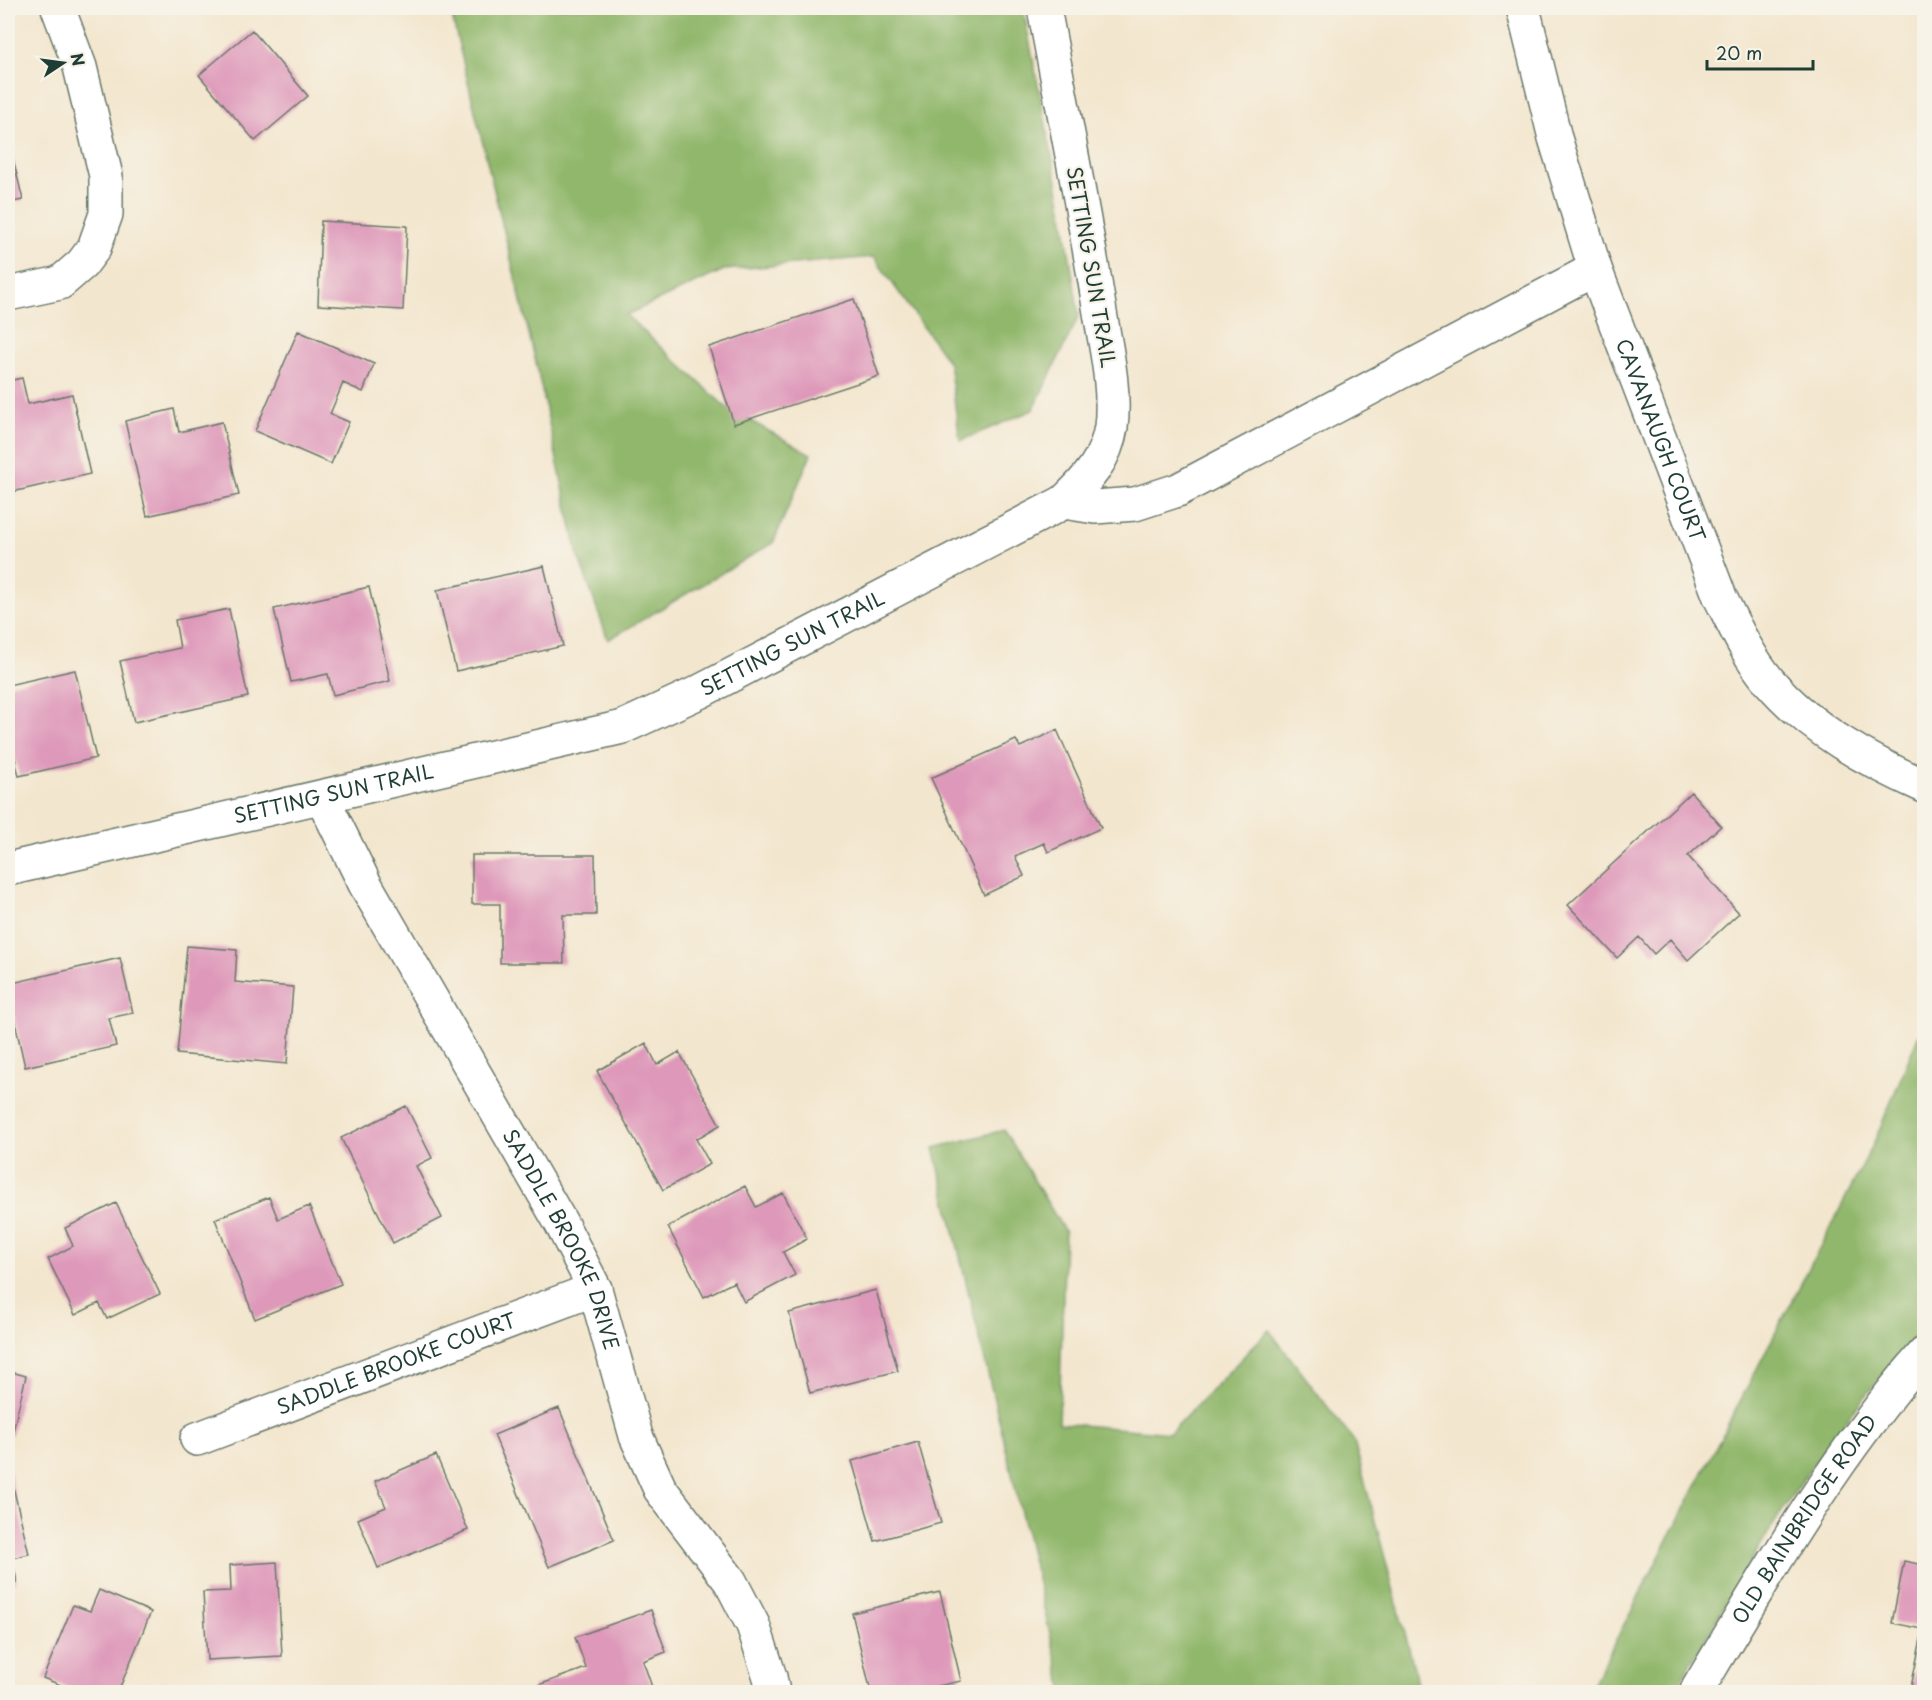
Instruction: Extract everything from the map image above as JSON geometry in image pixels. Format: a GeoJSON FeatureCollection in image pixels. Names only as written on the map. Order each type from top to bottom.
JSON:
{"type":"FeatureCollection","features":[{"type":"Feature","properties":{"kind":"street"},"geometry":{"type":"LineString","coordinates":[[8,294],[60,283],[82,264],[94,248],[106,214],[106,176],[80,66],[58,8]]}},
{"type":"Feature","properties":{"kind":"street","name":"SETTING SUN TRAIL"},"geometry":{"type":"LineString","coordinates":[[8,869],[623,727],[699,692],[1064,502],[1088,480],[1105,452],[1111,426],[1111,386],[1082,203],[1044,8]]}},
{"type":"Feature","properties":{"kind":"street","name":"CAVANAUGH COURT"},"geometry":{"type":"LineString","coordinates":[[1524,8],[1555,138],[1595,269],[1720,597],[1743,643],[1769,681],[1796,708],[1850,749],[1884,769],[1924,786]]}},
{"type":"Feature","properties":{"kind":"street"},"geometry":{"type":"LineString","coordinates":[[1064,502],[1095,507],[1135,504],[1178,490],[1595,269]]}},
{"type":"Feature","properties":{"kind":"street","name":"SADDLE BROOKE DRIVE"},"geometry":{"type":"LineString","coordinates":[[322,797],[365,884],[561,1223],[595,1289],[636,1436],[660,1489],[730,1581],[753,1624],[773,1692]]}},
{"type":"Feature","properties":{"kind":"street","name":"SADDLE BROOKE COURT"},"geometry":{"type":"LineString","coordinates":[[197,1439],[595,1289]]}},
{"type":"Feature","properties":{"kind":"street","name":"OLD BAINBRIDGE ROAD"},"geometry":{"type":"LineString","coordinates":[[1696,1692],[1773,1562],[1837,1465],[1924,1354]]}},
{"type":"Feature","properties":{"kind":"green space"},"geometry":{"type":"Polygon","coordinates":[[[450,8],[1023,8],[1062,208],[1079,316],[1033,410],[960,441],[949,363],[874,257],[724,270],[626,315],[727,408],[811,454],[773,543],[608,640],[577,552],[536,363],[450,8]]]}},
{"type":"Feature","properties":{"kind":"green space"},"geometry":{"type":"Polygon","coordinates":[[[1924,1027],[1924,1326],[1858,1405],[1781,1512],[1674,1692],[1589,1692],[1873,1145],[1924,1027]]]}},
{"type":"Feature","properties":{"kind":"green space"},"geometry":{"type":"Polygon","coordinates":[[[1004,1130],[1065,1232],[1059,1423],[1170,1433],[1269,1330],[1354,1441],[1414,1668],[1418,1692],[1064,1692],[934,1148],[1004,1130]]]}},
{"type":"Feature","properties":{"kind":"building"},"geometry":{"type":"Polygon","coordinates":[[[252,30],[308,96],[255,141],[199,75],[252,30]]]}},
{"type":"Feature","properties":{"kind":"building"},"geometry":{"type":"Polygon","coordinates":[[[8,138],[23,200],[8,203],[8,138]]]}},
{"type":"Feature","properties":{"kind":"building"},"geometry":{"type":"Polygon","coordinates":[[[321,221],[407,226],[403,310],[318,305],[321,221]]]}},
{"type":"Feature","properties":{"kind":"building"},"geometry":{"type":"Polygon","coordinates":[[[854,299],[879,376],[734,424],[709,347],[854,299]]]}},
{"type":"Feature","properties":{"kind":"building"},"geometry":{"type":"Polygon","coordinates":[[[298,331],[374,364],[363,392],[343,383],[330,414],[349,422],[331,464],[255,431],[298,331]]]}},
{"type":"Feature","properties":{"kind":"building"},"geometry":{"type":"Polygon","coordinates":[[[22,378],[28,404],[72,394],[90,474],[8,493],[8,381],[22,378]]]}},
{"type":"Feature","properties":{"kind":"building"},"geometry":{"type":"Polygon","coordinates":[[[174,409],[179,432],[222,422],[239,495],[147,516],[125,421],[174,409]]]}},
{"type":"Feature","properties":{"kind":"building"},"geometry":{"type":"Polygon","coordinates":[[[544,566],[563,646],[456,671],[437,590],[544,566]]]}},
{"type":"Feature","properties":{"kind":"building"},"geometry":{"type":"Polygon","coordinates":[[[369,587],[390,681],[333,695],[328,674],[291,682],[274,609],[369,587]]]}},
{"type":"Feature","properties":{"kind":"building"},"geometry":{"type":"Polygon","coordinates":[[[229,609],[248,697],[134,722],[120,661],[180,648],[175,620],[229,609]]]}},
{"type":"Feature","properties":{"kind":"building"},"geometry":{"type":"Polygon","coordinates":[[[75,670],[96,758],[19,776],[13,750],[8,752],[8,685],[75,670]]]}},
{"type":"Feature","properties":{"kind":"building"},"geometry":{"type":"Polygon","coordinates":[[[1057,730],[1101,828],[1048,852],[1044,843],[1015,856],[1024,876],[984,895],[931,778],[1016,740],[1020,747],[1057,730]]]}},
{"type":"Feature","properties":{"kind":"building"},"geometry":{"type":"Polygon","coordinates":[[[1691,792],[1721,826],[1688,856],[1739,913],[1688,960],[1670,939],[1654,954],[1639,937],[1617,958],[1568,905],[1691,792]]]}},
{"type":"Feature","properties":{"kind":"building"},"geometry":{"type":"Polygon","coordinates":[[[472,855],[595,855],[596,915],[563,915],[564,963],[500,963],[500,904],[472,904],[472,855]]]}},
{"type":"Feature","properties":{"kind":"building"},"geometry":{"type":"Polygon","coordinates":[[[187,946],[237,950],[235,982],[293,987],[287,1064],[177,1054],[187,946]]]}},
{"type":"Feature","properties":{"kind":"building"},"geometry":{"type":"Polygon","coordinates":[[[120,958],[133,1013],[109,1018],[116,1046],[25,1067],[8,984],[120,958]]]}},
{"type":"Feature","properties":{"kind":"building"},"geometry":{"type":"Polygon","coordinates":[[[646,1043],[657,1065],[679,1052],[720,1125],[696,1139],[710,1164],[663,1190],[597,1071],[646,1043]]]}},
{"type":"Feature","properties":{"kind":"building"},"geometry":{"type":"Polygon","coordinates":[[[406,1106],[432,1158],[416,1166],[442,1218],[393,1243],[341,1138],[406,1106]]]}},
{"type":"Feature","properties":{"kind":"building"},"geometry":{"type":"Polygon","coordinates":[[[745,1186],[756,1207],[783,1193],[807,1239],[783,1252],[795,1275],[744,1302],[734,1282],[704,1297],[668,1227],[745,1186]]]}},
{"type":"Feature","properties":{"kind":"building"},"geometry":{"type":"Polygon","coordinates":[[[269,1197],[278,1219],[309,1206],[341,1284],[255,1319],[215,1219],[269,1197]]]}},
{"type":"Feature","properties":{"kind":"building"},"geometry":{"type":"Polygon","coordinates":[[[116,1203],[160,1294],[107,1319],[99,1303],[75,1315],[48,1259],[73,1246],[65,1228],[116,1203]]]}},
{"type":"Feature","properties":{"kind":"building"},"geometry":{"type":"Polygon","coordinates":[[[876,1290],[898,1371],[810,1393],[789,1313],[876,1290]]]}},
{"type":"Feature","properties":{"kind":"building"},"geometry":{"type":"Polygon","coordinates":[[[8,1371],[26,1376],[12,1435],[8,1433],[8,1371]]]}},
{"type":"Feature","properties":{"kind":"building"},"geometry":{"type":"Polygon","coordinates":[[[559,1408],[614,1540],[549,1567],[494,1435],[559,1408]]]}},
{"type":"Feature","properties":{"kind":"building"},"geometry":{"type":"Polygon","coordinates":[[[918,1442],[941,1523],[875,1541],[852,1461],[918,1442]]]}},
{"type":"Feature","properties":{"kind":"building"},"geometry":{"type":"Polygon","coordinates":[[[436,1455],[468,1530],[378,1568],[358,1519],[386,1507],[375,1481],[436,1455]]]}},
{"type":"Feature","properties":{"kind":"building"},"geometry":{"type":"Polygon","coordinates":[[[8,1465],[29,1554],[12,1558],[17,1582],[8,1584],[8,1465]]]}},
{"type":"Feature","properties":{"kind":"building"},"geometry":{"type":"Polygon","coordinates":[[[1904,1561],[1924,1565],[1924,1692],[1910,1692],[1923,1629],[1892,1623],[1904,1561]]]}},
{"type":"Feature","properties":{"kind":"building"},"geometry":{"type":"Polygon","coordinates":[[[277,1562],[282,1656],[207,1660],[203,1592],[231,1591],[230,1565],[277,1562]]]}},
{"type":"Feature","properties":{"kind":"building"},"geometry":{"type":"Polygon","coordinates":[[[99,1590],[151,1612],[118,1692],[78,1692],[43,1678],[73,1605],[90,1611],[99,1590]]]}},
{"type":"Feature","properties":{"kind":"building"},"geometry":{"type":"Polygon","coordinates":[[[940,1592],[961,1681],[911,1692],[871,1692],[852,1613],[940,1592]]]}},
{"type":"Feature","properties":{"kind":"building"},"geometry":{"type":"Polygon","coordinates":[[[651,1610],[666,1652],[643,1661],[652,1687],[636,1692],[535,1692],[533,1687],[586,1668],[575,1637],[651,1610]]]}}]}
